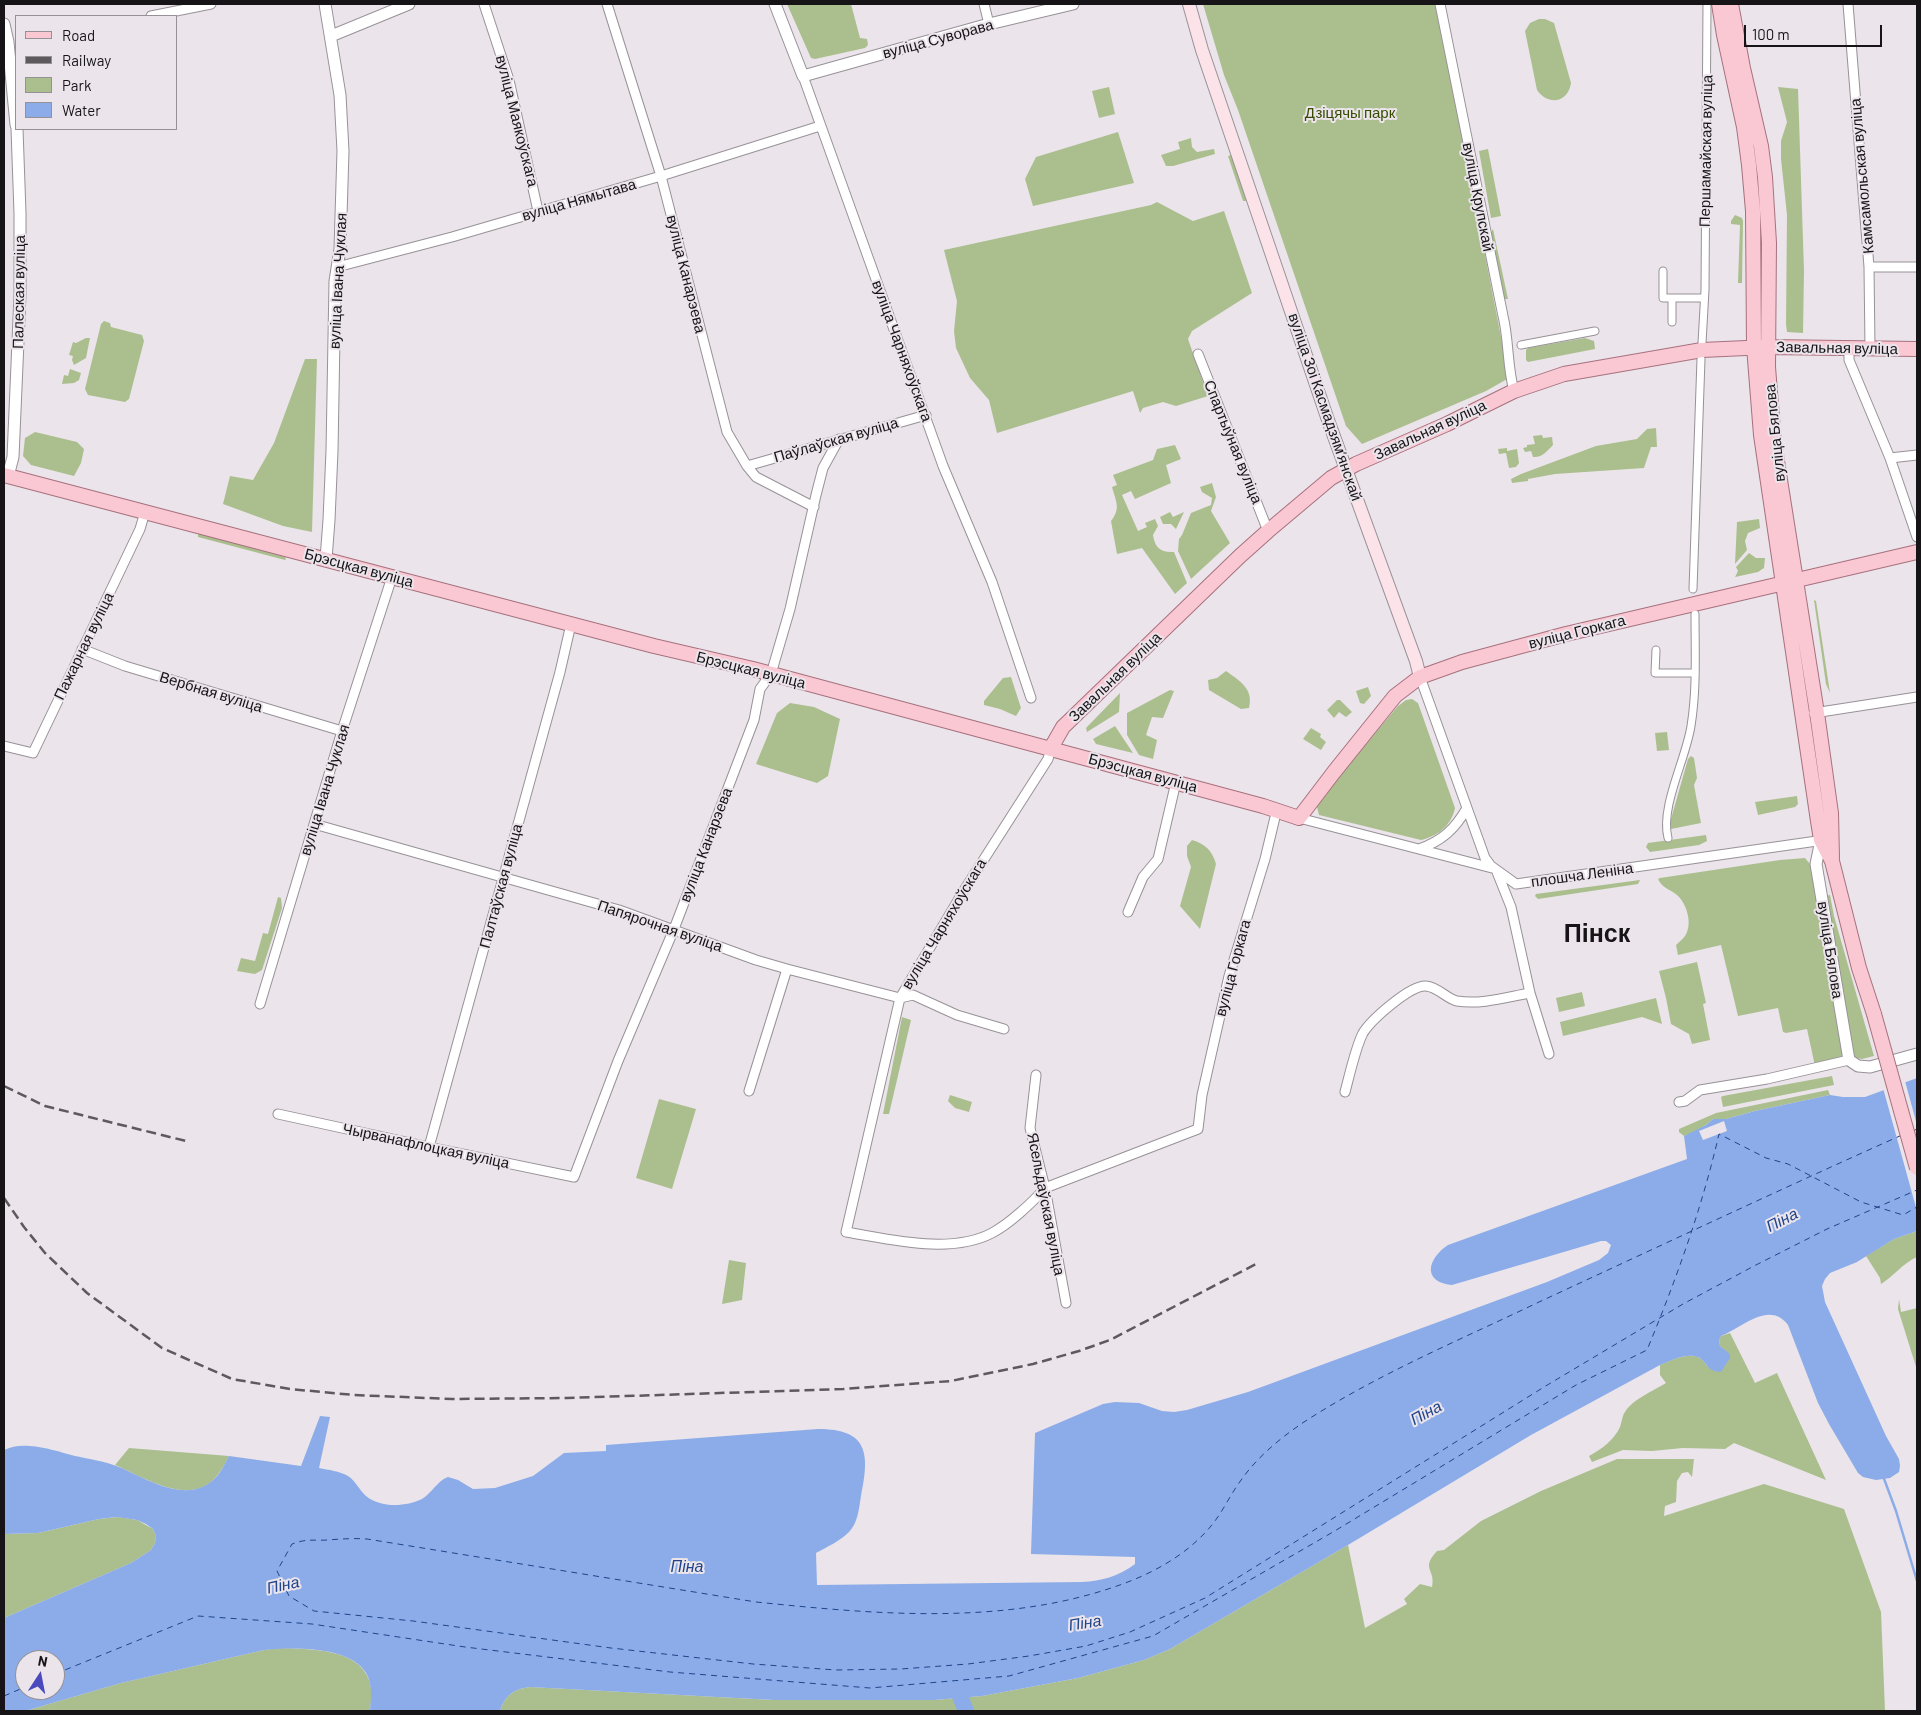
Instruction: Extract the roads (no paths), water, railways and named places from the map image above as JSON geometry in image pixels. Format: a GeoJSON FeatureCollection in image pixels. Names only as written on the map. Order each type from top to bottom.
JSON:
{"type":"FeatureCollection","features":[{"type":"Feature","properties":{"kind":"main road","name":"вуліца Зоі Касмадзямʼянскай"},"geometry":{"type":"LineString","coordinates":[[1189,4],[1202,50],[1328,420],[1416,661],[1420,677]]}},
{"type":"Feature","properties":{"kind":"main road","name":"вуліца Бялова"},"geometry":{"type":"LineString","coordinates":[[1719,4],[1744,127],[1749,165],[1761,347],[1790,581],[1810,714],[1831,813],[1826,840],[1917,1168]]}},
{"type":"Feature","properties":{"kind":"main road","name":"вуліца Бялова"},"geometry":{"type":"LineString","coordinates":[[1731,4],[1761,146],[1765,177],[1769,243],[1761,347]]}},
{"type":"Feature","properties":{"kind":"main road","name":"Завальная вуліца"},"geometry":{"type":"LineString","coordinates":[[1051,748],[1063,727],[1268,530],[1331,478],[1514,391],[1564,374],[1702,350],[1761,347],[1917,349]]}},
{"type":"Feature","properties":{"kind":"main road","name":"Брэсцкая вуліца"},"geometry":{"type":"LineString","coordinates":[[5,478],[145,512],[654,646],[771,674],[1277,809],[1299,818]]}},
{"type":"Feature","properties":{"kind":"main road","name":"вуліца Горкага"},"geometry":{"type":"LineString","coordinates":[[1299,818],[1395,696],[1420,677],[1462,662],[1566,634],[1917,552]]}},
{"type":"Feature","properties":{"kind":"street"},"geometry":{"type":"LineString","coordinates":[[156,15],[211,4]]}},
{"type":"Feature","properties":{"kind":"street","name":"вуліца Івана Чуклая"},"geometry":{"type":"LineString","coordinates":[[325,4],[340,95],[344,150],[342,218],[335,281],[331,461],[326,559]]}},
{"type":"Feature","properties":{"kind":"street"},"geometry":{"type":"LineString","coordinates":[[331,36],[409,4]]}},
{"type":"Feature","properties":{"kind":"street","name":"вуліца Маякоўскага"},"geometry":{"type":"LineString","coordinates":[[484,4],[509,80],[538,211]]}},
{"type":"Feature","properties":{"kind":"street","name":"вуліца Канарэева"},"geometry":{"type":"LineString","coordinates":[[607,4],[661,176],[727,432],[747,466],[756,477],[814,507]]}},
{"type":"Feature","properties":{"kind":"street","name":"вуліца Чарняхоўскага"},"geometry":{"type":"LineString","coordinates":[[775,4],[803,76],[943,466],[992,582],[1031,698]]}},
{"type":"Feature","properties":{"kind":"street"},"geometry":{"type":"LineString","coordinates":[[984,4],[989,24]]}},
{"type":"Feature","properties":{"kind":"street","name":"вуліца Суворава"},"geometry":{"type":"LineString","coordinates":[[803,76],[989,24],[1073,4]]}},
{"type":"Feature","properties":{"kind":"street","name":"вуліца Крупскай"},"geometry":{"type":"LineString","coordinates":[[1440,4],[1504,320],[1514,391]]}},
{"type":"Feature","properties":{"kind":"street","name":"Першамайская вуліца"},"geometry":{"type":"LineString","coordinates":[[1702,343],[1707,4]]}},
{"type":"Feature","properties":{"kind":"street","name":"Камсамольская вуліца"},"geometry":{"type":"LineString","coordinates":[[1848,4],[1869,267],[1870,348]]}},
{"type":"Feature","properties":{"kind":"street"},"geometry":{"type":"LineString","coordinates":[[4,24],[9,43],[15,112]]}},
{"type":"Feature","properties":{"kind":"street","name":"вуліца Нямытава"},"geometry":{"type":"LineString","coordinates":[[337,267],[452,237],[661,176],[820,126]]}},
{"type":"Feature","properties":{"kind":"street","name":"Палеская вуліца"},"geometry":{"type":"LineString","coordinates":[[5,478],[13,457],[20,295],[17,130]]}},
{"type":"Feature","properties":{"kind":"street"},"geometry":{"type":"LineString","coordinates":[[1869,267],[1917,267]]}},
{"type":"Feature","properties":{"kind":"street"},"geometry":{"type":"LineString","coordinates":[[1663,271],[1663,298],[1704,298]]}},
{"type":"Feature","properties":{"kind":"street"},"geometry":{"type":"LineString","coordinates":[[1672,298],[1672,322]]}},
{"type":"Feature","properties":{"kind":"street"},"geometry":{"type":"LineString","coordinates":[[1521,345],[1595,331]]}},
{"type":"Feature","properties":{"kind":"street"},"geometry":{"type":"LineString","coordinates":[[1849,348],[1849,360],[1890,458],[1917,536]]}},
{"type":"Feature","properties":{"kind":"street","name":"Спартыўная вуліца"},"geometry":{"type":"LineString","coordinates":[[1198,354],[1268,530]]}},
{"type":"Feature","properties":{"kind":"street"},"geometry":{"type":"LineString","coordinates":[[1693,589],[1701,359]]}},
{"type":"Feature","properties":{"kind":"street","name":"Паўлаўская вуліца"},"geometry":{"type":"LineString","coordinates":[[747,466],[926,415]]}},
{"type":"Feature","properties":{"kind":"street","name":"вуліца Канарэева"},"geometry":{"type":"LineString","coordinates":[[574,1176],[618,1062],[674,929],[754,720],[760,689],[771,674],[790,609],[823,468],[839,439]]}},
{"type":"Feature","properties":{"kind":"street"},"geometry":{"type":"LineString","coordinates":[[1890,458],[1917,455]]}},
{"type":"Feature","properties":{"kind":"street","name":"Пажарная вуліца"},"geometry":{"type":"LineString","coordinates":[[4,746],[32,753],[140,529],[145,512]]}},
{"type":"Feature","properties":{"kind":"street","name":"вуліца Івана Чуклая"},"geometry":{"type":"LineString","coordinates":[[260,1004],[342,732],[392,577]]}},
{"type":"Feature","properties":{"kind":"street"},"geometry":{"type":"LineString","coordinates":[[1668,838],[1666,830],[1669,806],[1691,728],[1695,693],[1695,614]]}},
{"type":"Feature","properties":{"kind":"street","name":"Палтаўская вуліца"},"geometry":{"type":"LineString","coordinates":[[429,1147],[560,672],[571,624]]}},
{"type":"Feature","properties":{"kind":"street","name":"Вербная вуліца"},"geometry":{"type":"LineString","coordinates":[[82,649],[125,666],[342,732]]}},
{"type":"Feature","properties":{"kind":"street"},"geometry":{"type":"LineString","coordinates":[[1656,650],[1655,673],[1695,673]]}},
{"type":"Feature","properties":{"kind":"street","name":"вуліца Зоі Касмадзямʼянскай"},"geometry":{"type":"LineString","coordinates":[[1420,677],[1484,858],[1497,870]]}},
{"type":"Feature","properties":{"kind":"street"},"geometry":{"type":"LineString","coordinates":[[1810,714],[1917,697]]}},
{"type":"Feature","properties":{"kind":"street","name":"вуліца Чарняхоўскага"},"geometry":{"type":"LineString","coordinates":[[1045,1188],[1031,1202],[992,1233],[968,1241],[937,1244],[846,1232],[900,998],[963,892],[1048,759],[1051,748]]}},
{"type":"Feature","properties":{"kind":"street"},"geometry":{"type":"LineString","coordinates":[[1128,912],[1143,877],[1158,859],[1176,782]]}},
{"type":"Feature","properties":{"kind":"street"},"geometry":{"type":"LineString","coordinates":[[1418,849],[1432,845],[1450,832],[1466,808]]}},
{"type":"Feature","properties":{"kind":"street","name":"вуліца Горкага"},"geometry":{"type":"LineString","coordinates":[[1045,1188],[1198,1129],[1202,1095],[1229,976],[1265,859],[1277,809]]}},
{"type":"Feature","properties":{"kind":"street","name":"Брэсцкая вуліца"},"geometry":{"type":"LineString","coordinates":[[1299,818],[1482,864],[1497,870]]}},
{"type":"Feature","properties":{"kind":"street","name":"Папярочная вуліца"},"geometry":{"type":"LineString","coordinates":[[314,824],[619,910],[756,960],[787,969],[900,998],[913,995],[956,1014],[1004,1029]]}},
{"type":"Feature","properties":{"kind":"street","name":"плошча Леніна"},"geometry":{"type":"LineString","coordinates":[[1497,870],[1516,884],[1826,840]]}},
{"type":"Feature","properties":{"kind":"street","name":"вуліца Бялова"},"geometry":{"type":"LineString","coordinates":[[1826,840],[1816,864],[1849,1060]]}},
{"type":"Feature","properties":{"kind":"street"},"geometry":{"type":"LineString","coordinates":[[1497,870],[1512,907],[1530,993],[1548,1054]]}},
{"type":"Feature","properties":{"kind":"street"},"geometry":{"type":"LineString","coordinates":[[749,1091],[787,969]]}},
{"type":"Feature","properties":{"kind":"street"},"geometry":{"type":"LineString","coordinates":[[1345,1092],[1363,1033],[1385,1010],[1410,990],[1426,986],[1443,992],[1455,1001],[1488,1001],[1530,993]]}},
{"type":"Feature","properties":{"kind":"street"},"geometry":{"type":"LineString","coordinates":[[1680,1102],[1700,1090],[1767,1079],[1849,1060],[1858,1066],[1870,1066],[1917,1054]]}},
{"type":"Feature","properties":{"kind":"street","name":"Ясельдаўская вуліца"},"geometry":{"type":"LineString","coordinates":[[1036,1075],[1030,1128],[1045,1188],[1066,1303]]}},
{"type":"Feature","properties":{"kind":"street","name":"Чырванафлоцкая вуліца"},"geometry":{"type":"LineString","coordinates":[[278,1114],[574,1176]]}},
{"type":"Feature","properties":{"kind":"water","name":"Піна"},"geometry":{"type":"Polygon","coordinates":[[[1917,1078],[1917,1231],[1894,1239],[1857,1262],[1830,1273],[1822,1286],[1825,1302],[1886,1436],[1899,1459],[1899,1472],[1890,1478],[1876,1480],[1863,1477],[1858,1473],[1818,1403],[1788,1325],[1781,1318],[1764,1315],[1746,1322],[1721,1336],[1719,1340],[1720,1346],[1730,1354],[1730,1358],[1721,1372],[1711,1370],[1701,1359],[1695,1356],[1683,1356],[1660,1365],[1531,1435],[1170,1649],[1144,1660],[1078,1678],[982,1696],[934,1700],[774,1700],[530,1687],[519,1689],[507,1697],[500,1711],[370,1711],[370,1682],[366,1673],[358,1664],[347,1658],[319,1650],[264,1650],[121,1683],[65,1699],[65,1650],[15,1650],[15,1700],[63,1700],[25,1711],[4,1711],[4,1618],[131,1563],[151,1550],[156,1536],[153,1529],[146,1524],[137,1520],[117,1517],[99,1519],[38,1533],[4,1534],[4,1450],[23,1446],[52,1450],[119,1467],[165,1487],[190,1490],[201,1487],[215,1479],[229,1456],[301,1466],[320,1416],[330,1417],[319,1468],[348,1476],[366,1496],[378,1503],[401,1505],[422,1499],[448,1477],[458,1480],[473,1489],[495,1488],[533,1476],[564,1453],[606,1451],[606,1445],[818,1429],[835,1430],[847,1433],[862,1446],[865,1456],[864,1481],[858,1515],[852,1528],[842,1538],[816,1553],[817,1585],[1082,1582],[1096,1580],[1116,1575],[1129,1568],[1135,1564],[1135,1557],[1031,1554],[1035,1433],[1103,1404],[1115,1402],[1139,1403],[1162,1411],[1187,1410],[1248,1392],[1547,1282],[1599,1260],[1608,1253],[1611,1245],[1606,1241],[1601,1241],[1452,1285],[1442,1283],[1436,1279],[1432,1275],[1431,1269],[1436,1257],[1448,1245],[1687,1159],[1684,1136],[1706,1125],[1713,1119],[1726,1119],[1830,1095],[1865,1097],[1917,1078]]]}},
{"type":"Feature","properties":{"kind":"waterway"},"geometry":{"type":"LineString","coordinates":[[1883,1476],[1896,1511],[1917,1581]]}},
{"type":"Feature","properties":{"kind":"waterway"},"geometry":{"type":"LineString","coordinates":[[953,1679],[966,1711]]}},
{"type":"Feature","properties":{"kind":"railway"},"geometry":{"type":"LineString","coordinates":[[4,1086],[45,1106],[186,1141]]}},
{"type":"Feature","properties":{"kind":"railway"},"geometry":{"type":"LineString","coordinates":[[4,1198],[45,1253],[87,1293],[162,1348],[232,1379],[290,1389],[354,1395],[452,1399],[567,1398],[843,1389],[951,1381],[1033,1364],[1110,1340],[1258,1263]]}},
{"type":"Feature","properties":{"kind":"district","name":"Пінск"},"geometry":{"type":"Point","coordinates":[1597,934]}},
{"type":"Feature","properties":{"kind":"park label","name":"Дзіцячы парк"},"geometry":{"type":"Point","coordinates":[1350,113]}}]}
